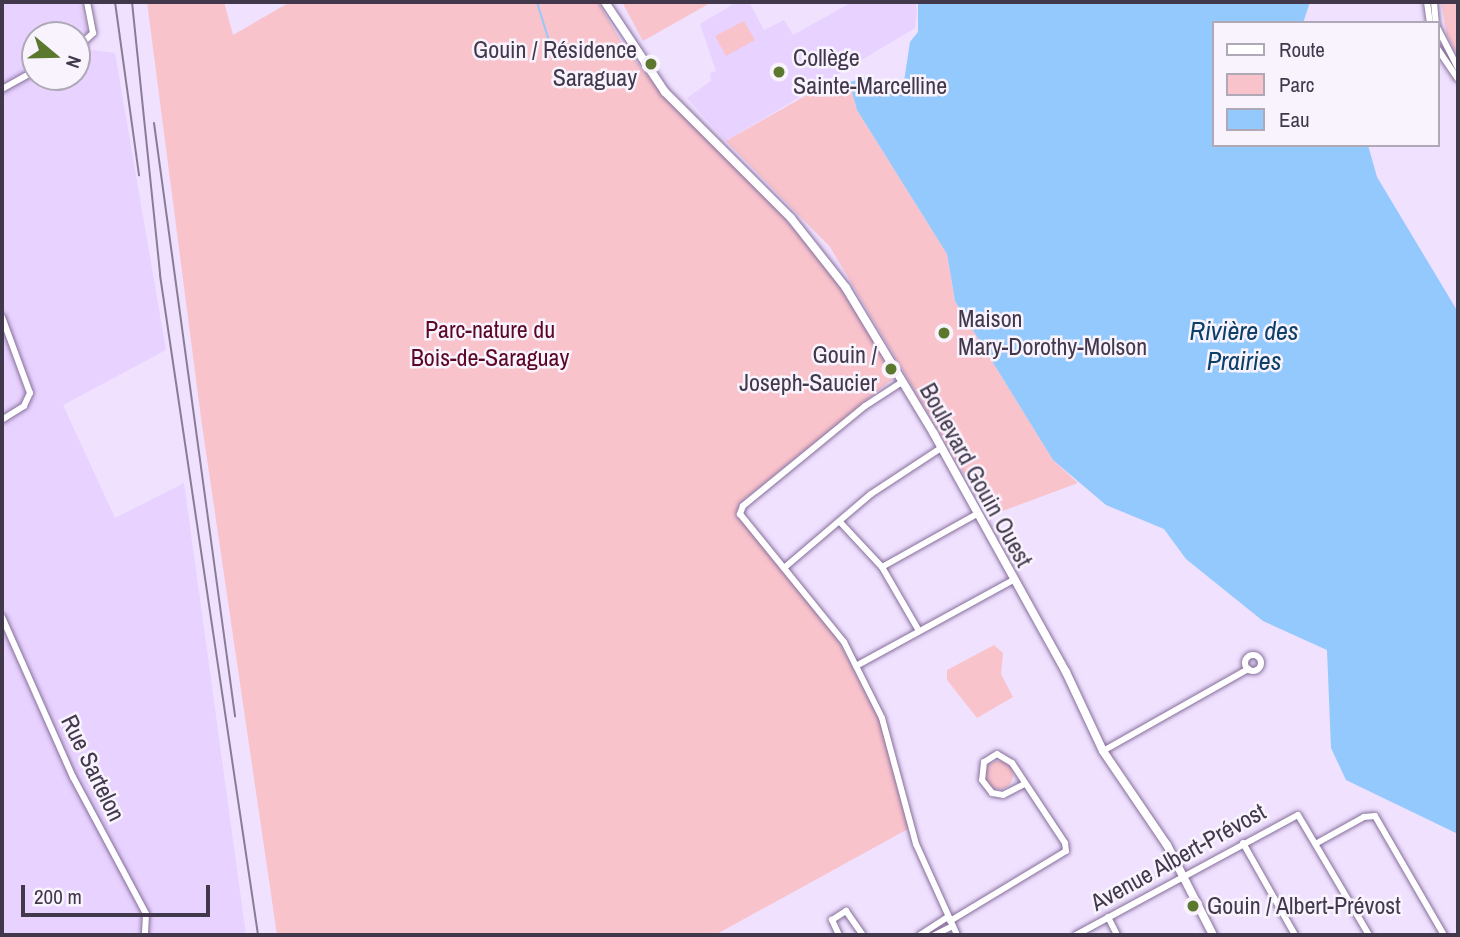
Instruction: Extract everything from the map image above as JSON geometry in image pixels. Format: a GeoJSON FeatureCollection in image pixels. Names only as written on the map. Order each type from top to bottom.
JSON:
{"type":"FeatureCollection","features":[{"type":"Feature","properties":{"kind":"street"},"geometry":{"type":"LineString","coordinates":[[87,2],[94,30],[91,37]]}},
{"type":"Feature","properties":{"kind":"street","name":"Boulevard Gouin Ouest"},"geometry":{"type":"LineString","coordinates":[[605,2],[634,51],[669,97],[818,248],[941,448],[1066,672],[1103,751],[1150,817],[1213,935]]}},
{"type":"Feature","properties":{"kind":"street"},"geometry":{"type":"LineString","coordinates":[[1427,2],[1430,21]]}},
{"type":"Feature","properties":{"kind":"street"},"geometry":{"type":"LineString","coordinates":[[1434,2],[1436,21]]}},
{"type":"Feature","properties":{"kind":"street"},"geometry":{"type":"LineString","coordinates":[[1439,29],[1458,68]]}},
{"type":"Feature","properties":{"kind":"street"},"geometry":{"type":"LineString","coordinates":[[1439,51],[1458,79]]}},
{"type":"Feature","properties":{"kind":"street"},"geometry":{"type":"LineString","coordinates":[[2,89],[21,79]]}},
{"type":"Feature","properties":{"kind":"street"},"geometry":{"type":"LineString","coordinates":[[2,317],[30,393],[24,407],[2,420]]}},
{"type":"Feature","properties":{"kind":"street"},"geometry":{"type":"LineString","coordinates":[[902,382],[865,405],[743,506],[741,519],[829,619],[856,666],[891,742],[916,844],[957,935]]}},
{"type":"Feature","properties":{"kind":"street"},"geometry":{"type":"LineString","coordinates":[[785,568],[902,471],[941,448]]}},
{"type":"Feature","properties":{"kind":"street"},"geometry":{"type":"LineString","coordinates":[[882,567],[977,514]]}},
{"type":"Feature","properties":{"kind":"street"},"geometry":{"type":"LineString","coordinates":[[840,522],[882,567],[919,631]]}},
{"type":"Feature","properties":{"kind":"street"},"geometry":{"type":"LineString","coordinates":[[856,666],[1013,580]]}},
{"type":"Feature","properties":{"kind":"street","name":"Rue Sartelon"},"geometry":{"type":"LineString","coordinates":[[2,617],[73,777],[146,914],[145,935]]}},
{"type":"Feature","properties":{"kind":"street"},"geometry":{"type":"LineString","coordinates":[[1103,751],[1248,669]]}},
{"type":"Feature","properties":{"kind":"street"},"geometry":{"type":"LineString","coordinates":[[920,935],[950,921],[1066,851],[1025,784],[1006,757],[997,754],[984,762],[982,779],[992,793],[1003,795],[1025,784]]}},
{"type":"Feature","properties":{"kind":"street","name":"Avenue Albert-Prévost"},"geometry":{"type":"LineString","coordinates":[[1076,935],[1243,843],[1300,816],[1317,843]]}},
{"type":"Feature","properties":{"kind":"street"},"geometry":{"type":"LineString","coordinates":[[1369,935],[1317,843],[1364,817],[1375,816],[1444,935]]}},
{"type":"Feature","properties":{"kind":"street"},"geometry":{"type":"LineString","coordinates":[[1243,843],[1295,935]]}},
{"type":"Feature","properties":{"kind":"street"},"geometry":{"type":"LineString","coordinates":[[839,935],[832,920],[846,911],[863,935]]}},
{"type":"Feature","properties":{"kind":"street"},"geometry":{"type":"LineString","coordinates":[[1108,918],[1117,935]]}},
{"type":"Feature","properties":{"kind":"street"},"geometry":{"type":"LineString","coordinates":[[935,935],[950,921]]}},
{"type":"Feature","properties":{"kind":"shaded area"},"geometry":{"type":"Polygon","coordinates":[[[2,2],[79,2],[84,21],[21,21],[21,91],[91,91],[91,46],[92,50],[115,53],[166,350],[63,405],[115,518],[184,483],[246,935],[2,935],[2,2]]]}},
{"type":"Feature","properties":{"kind":"shaded area","name":"Collège Sainte-Marcelline"},"geometry":{"type":"Polygon","coordinates":[[[737,2],[749,2],[764,30],[784,20],[793,35],[852,2],[915,2],[917,11],[915,28],[726,141],[687,98],[711,81],[710,73],[716,71],[700,24],[737,2]]]}},
{"type":"Feature","properties":{"kind":"green space","name":"Parc-nature du Bois-de-Saraguay"},"geometry":{"type":"Polygon","coordinates":[[[147,2],[224,2],[233,35],[290,2],[598,2],[623,45],[667,100],[772,204],[831,272],[895,377],[740,503],[736,514],[834,632],[881,723],[908,829],[715,935],[277,935],[201,418],[147,2]]]}},
{"type":"Feature","properties":{"kind":"green space"},"geometry":{"type":"Polygon","coordinates":[[[622,2],[712,2],[643,41],[622,2]]]}},
{"type":"Feature","properties":{"kind":"green space"},"geometry":{"type":"Polygon","coordinates":[[[1441,2],[1458,2],[1458,57],[1447,35],[1441,2]]]}},
{"type":"Feature","properties":{"kind":"green space"},"geometry":{"type":"Polygon","coordinates":[[[744,21],[755,40],[726,56],[715,36],[744,21]]]}},
{"type":"Feature","properties":{"kind":"green space"},"geometry":{"type":"Polygon","coordinates":[[[833,80],[849,82],[857,110],[947,254],[955,301],[1053,460],[1078,483],[989,516],[830,247],[726,141],[833,80]]]}},
{"type":"Feature","properties":{"kind":"green space"},"geometry":{"type":"Polygon","coordinates":[[[994,645],[1003,653],[1001,674],[1013,697],[977,718],[947,680],[947,670],[994,645]]]}},
{"type":"Feature","properties":{"kind":"green space"},"geometry":{"type":"Polygon","coordinates":[[[999,761],[1009,765],[1013,775],[1009,785],[999,789],[989,785],[985,775],[989,765],[999,761]]]}},
{"type":"Feature","properties":{"kind":"water","name":"Rivière des Prairies"},"geometry":{"type":"Polygon","coordinates":[[[918,2],[1310,2],[1304,21],[1212,21],[1212,147],[1369,147],[1377,177],[1458,312],[1458,834],[1346,780],[1331,748],[1327,650],[1263,621],[1186,559],[1164,529],[1106,505],[1053,460],[955,301],[947,254],[857,110],[849,82],[866,78],[903,88],[910,42],[918,32],[918,2]]]}},
{"type":"Feature","properties":{"kind":"waterway"},"geometry":{"type":"LineString","coordinates":[[537,2],[549,41]]}},
{"type":"Feature","properties":{"kind":"tram line"},"geometry":{"type":"LineString","coordinates":[[115,2],[139,175]]}},
{"type":"Feature","properties":{"kind":"tram line"},"geometry":{"type":"LineString","coordinates":[[132,2],[160,275],[258,935]]}},
{"type":"Feature","properties":{"kind":"tram line"},"geometry":{"type":"LineString","coordinates":[[154,123],[235,716]]}},
{"type":"Feature","properties":{"kind":"place","name":"Gouin / Résidence Saraguay"},"geometry":{"type":"Point","coordinates":[651,64]}},
{"type":"Feature","properties":{"kind":"place","name":"Collège Sainte-Marcelline"},"geometry":{"type":"Point","coordinates":[779,72]}},
{"type":"Feature","properties":{"kind":"place","name":"Maison Mary-Dorothy-Molson"},"geometry":{"type":"Point","coordinates":[944,333]}},
{"type":"Feature","properties":{"kind":"place","name":"Gouin / Joseph-Saucier"},"geometry":{"type":"Point","coordinates":[891,369]}},
{"type":"Feature","properties":{"kind":"place","name":"Gouin / Albert-Prévost"},"geometry":{"type":"Point","coordinates":[1193,906]}}]}
